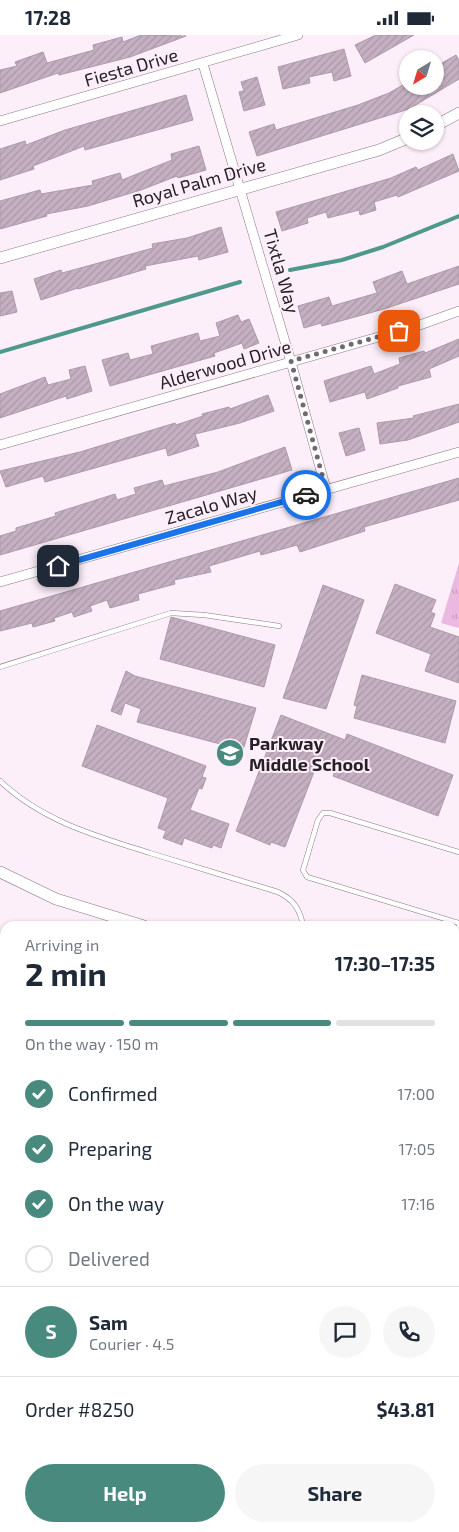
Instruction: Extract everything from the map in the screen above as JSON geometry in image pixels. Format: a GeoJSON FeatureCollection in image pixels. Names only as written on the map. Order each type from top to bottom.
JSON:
{"type":"FeatureCollection","features":[{"type":"Feature","properties":{"kind":"street","name":"Fiesta Drive"},"geometry":{"type":"LineString","coordinates":[[0,121],[298,35]]}},
{"type":"Feature","properties":{"kind":"street","name":"Tixtla Way"},"geometry":{"type":"LineString","coordinates":[[202,64],[241,189],[326,489]]}},
{"type":"Feature","properties":{"kind":"street"},"geometry":{"type":"LineString","coordinates":[[444,120],[459,113]]}},
{"type":"Feature","properties":{"kind":"street","name":"Royal Palm Drive"},"geometry":{"type":"LineString","coordinates":[[0,258],[379,150],[399,142]]}},
{"type":"Feature","properties":{"kind":"street","name":"Alderwood Drive"},"geometry":{"type":"LineString","coordinates":[[0,445],[417,326],[459,311]]}},
{"type":"Feature","properties":{"kind":"street","name":"Zacalo Way"},"geometry":{"type":"LineString","coordinates":[[0,582],[459,452]]}},
{"type":"Feature","properties":{"kind":"street"},"geometry":{"type":"LineString","coordinates":[[0,872],[56,899],[128,921]]}},
{"type":"Feature","properties":{"kind":"lane"},"geometry":{"type":"LineString","coordinates":[[0,667],[171,613],[204,615],[279,626]]}},
{"type":"Feature","properties":{"kind":"lane"},"geometry":{"type":"LineString","coordinates":[[0,781],[34,808],[97,836],[278,892],[294,902],[302,921]]}},
{"type":"Feature","properties":{"kind":"lane"},"geometry":{"type":"LineString","coordinates":[[449,921],[307,877],[303,870],[318,820],[323,813],[330,813],[459,852]]}},
{"type":"Feature","properties":{"kind":"green space"},"geometry":{"type":"Polygon","coordinates":[[[459,563],[459,628],[441,623],[459,563]]]}},
{"type":"Feature","properties":{"kind":"building"},"geometry":{"type":"Polygon","coordinates":[[[141,35],[186,36],[130,57],[59,75],[58,73],[0,93],[0,70],[17,66],[15,62],[43,52],[47,63],[94,50],[93,45],[122,37],[123,42],[141,35]]]}},
{"type":"Feature","properties":{"kind":"building"},"geometry":{"type":"Polygon","coordinates":[[[376,35],[414,35],[365,63],[355,45],[376,35]]]}},
{"type":"Feature","properties":{"kind":"building"},"geometry":{"type":"Polygon","coordinates":[[[344,49],[351,76],[334,81],[332,72],[309,77],[310,83],[283,89],[278,67],[344,49]]]}},
{"type":"Feature","properties":{"kind":"building"},"geometry":{"type":"Polygon","coordinates":[[[456,55],[459,60],[459,79],[444,88],[444,62],[456,55]]]}},
{"type":"Feature","properties":{"kind":"building"},"geometry":{"type":"Polygon","coordinates":[[[257,77],[265,105],[244,111],[239,92],[244,91],[241,82],[257,77]]]}},
{"type":"Feature","properties":{"kind":"building"},"geometry":{"type":"Polygon","coordinates":[[[399,87],[399,95],[432,95],[416,105],[399,105],[399,112],[257,156],[249,132],[274,124],[276,130],[358,105],[399,87]]]}},
{"type":"Feature","properties":{"kind":"building"},"geometry":{"type":"Polygon","coordinates":[[[186,95],[193,120],[85,150],[84,146],[33,166],[34,169],[0,180],[0,149],[25,141],[26,145],[65,130],[186,95]]]}},
{"type":"Feature","properties":{"kind":"building"},"geometry":{"type":"Polygon","coordinates":[[[199,146],[206,170],[178,178],[177,176],[141,190],[88,206],[46,214],[47,216],[0,229],[0,201],[40,190],[41,194],[93,185],[92,181],[120,173],[122,180],[172,160],[171,154],[199,146]]]}},
{"type":"Feature","properties":{"kind":"building"},"geometry":{"type":"Polygon","coordinates":[[[453,154],[459,171],[398,197],[397,195],[374,202],[376,210],[360,215],[359,210],[328,218],[326,212],[307,218],[308,223],[282,231],[276,212],[391,178],[416,167],[418,170],[453,154]]]}},
{"type":"Feature","properties":{"kind":"building"},"geometry":{"type":"Polygon","coordinates":[[[221,227],[228,252],[199,260],[198,256],[145,266],[146,269],[41,300],[34,279],[61,270],[62,273],[153,248],[152,244],[187,238],[221,227]]]}},
{"type":"Feature","properties":{"kind":"building"},"geometry":{"type":"Polygon","coordinates":[[[459,266],[459,284],[384,309],[322,326],[321,323],[304,328],[298,306],[329,297],[332,306],[377,293],[373,282],[402,271],[407,284],[459,266]]]}},
{"type":"Feature","properties":{"kind":"building"},"geometry":{"type":"Polygon","coordinates":[[[12,291],[17,312],[0,316],[0,293],[12,291]]]}},
{"type":"Feature","properties":{"kind":"building"},"geometry":{"type":"Polygon","coordinates":[[[238,315],[241,322],[249,319],[259,343],[244,349],[242,343],[214,353],[215,356],[110,386],[102,360],[128,353],[130,360],[153,354],[151,346],[198,333],[200,341],[220,336],[216,323],[238,315]]]}},
{"type":"Feature","properties":{"kind":"building"},"geometry":{"type":"Polygon","coordinates":[[[459,339],[459,356],[429,369],[431,377],[398,386],[398,388],[367,399],[365,392],[330,402],[324,381],[371,366],[374,374],[400,364],[399,358],[424,351],[425,353],[459,339]]]}},
{"type":"Feature","properties":{"kind":"building"},"geometry":{"type":"Polygon","coordinates":[[[85,366],[92,391],[67,399],[66,396],[0,418],[0,394],[45,377],[48,385],[71,379],[69,370],[85,366]]]}},
{"type":"Feature","properties":{"kind":"building"},"geometry":{"type":"Polygon","coordinates":[[[268,395],[274,411],[240,423],[195,434],[199,446],[168,456],[166,448],[45,482],[43,476],[6,487],[0,471],[80,452],[175,423],[176,425],[203,416],[202,414],[229,407],[230,409],[268,395]]]}},
{"type":"Feature","properties":{"kind":"building"},"geometry":{"type":"Polygon","coordinates":[[[459,404],[459,422],[408,440],[380,444],[377,423],[414,418],[413,416],[459,404]]]}},
{"type":"Feature","properties":{"kind":"building"},"geometry":{"type":"Polygon","coordinates":[[[359,428],[365,450],[346,456],[339,433],[359,428]]]}},
{"type":"Feature","properties":{"kind":"building"},"geometry":{"type":"Polygon","coordinates":[[[285,447],[292,470],[0,555],[0,536],[16,531],[16,528],[56,516],[55,513],[115,494],[117,500],[136,494],[134,488],[162,480],[164,486],[218,472],[285,447]]]}},
{"type":"Feature","properties":{"kind":"building"},"geometry":{"type":"Polygon","coordinates":[[[459,478],[459,500],[364,527],[365,531],[300,552],[297,545],[261,555],[260,551],[209,566],[211,572],[174,580],[175,584],[138,594],[139,600],[110,608],[107,600],[90,606],[92,611],[74,617],[72,612],[54,618],[55,621],[33,627],[32,623],[0,631],[0,611],[459,478]]]}},
{"type":"Feature","properties":{"kind":"building"},"geometry":{"type":"Polygon","coordinates":[[[395,584],[436,600],[431,612],[435,614],[430,627],[459,637],[459,683],[425,671],[431,654],[376,633],[395,584]]]}},
{"type":"Feature","properties":{"kind":"building"},"geometry":{"type":"Polygon","coordinates":[[[323,585],[364,600],[326,709],[283,698],[323,585]]]}},
{"type":"Feature","properties":{"kind":"building"},"geometry":{"type":"Polygon","coordinates":[[[171,617],[275,645],[264,687],[160,659],[171,617]]]}},
{"type":"Feature","properties":{"kind":"building"},"geometry":{"type":"Polygon","coordinates":[[[126,671],[135,676],[256,708],[243,750],[137,722],[141,709],[125,703],[121,715],[111,711],[126,671]]]}},
{"type":"Feature","properties":{"kind":"building"},"geometry":{"type":"Polygon","coordinates":[[[362,675],[456,701],[445,743],[354,718],[357,706],[354,705],[362,675]]]}},
{"type":"Feature","properties":{"kind":"building"},"geometry":{"type":"Polygon","coordinates":[[[281,715],[345,740],[347,734],[453,775],[438,816],[333,776],[337,766],[319,759],[285,847],[271,842],[270,845],[236,831],[281,715]]]}},
{"type":"Feature","properties":{"kind":"building"},"geometry":{"type":"Polygon","coordinates":[[[97,725],[206,766],[202,777],[206,778],[202,789],[199,788],[190,810],[229,824],[221,848],[213,845],[212,848],[184,838],[182,845],[163,838],[166,831],[158,828],[168,798],[82,766],[97,725]]]}},
{"type":"Feature","properties":{"kind":"waterway"},"geometry":{"type":"LineString","coordinates":[[290,270],[342,260],[383,247],[459,216]]}},
{"type":"Feature","properties":{"kind":"waterway"},"geometry":{"type":"LineString","coordinates":[[0,352],[240,282]]}},
{"type":"Feature","properties":{"kind":"way so far"},"geometry":{"type":"LineString","coordinates":[[306,495],[326,489],[291,361],[399,331]]}},
{"type":"Feature","properties":{"kind":"place","name":"Parkway Middle School"},"geometry":{"type":"Point","coordinates":[230,753]}},
{"type":"Feature","properties":{"kind":"route"},"geometry":{"type":"LineString","coordinates":[[58,566],[306,495]]}}]}
